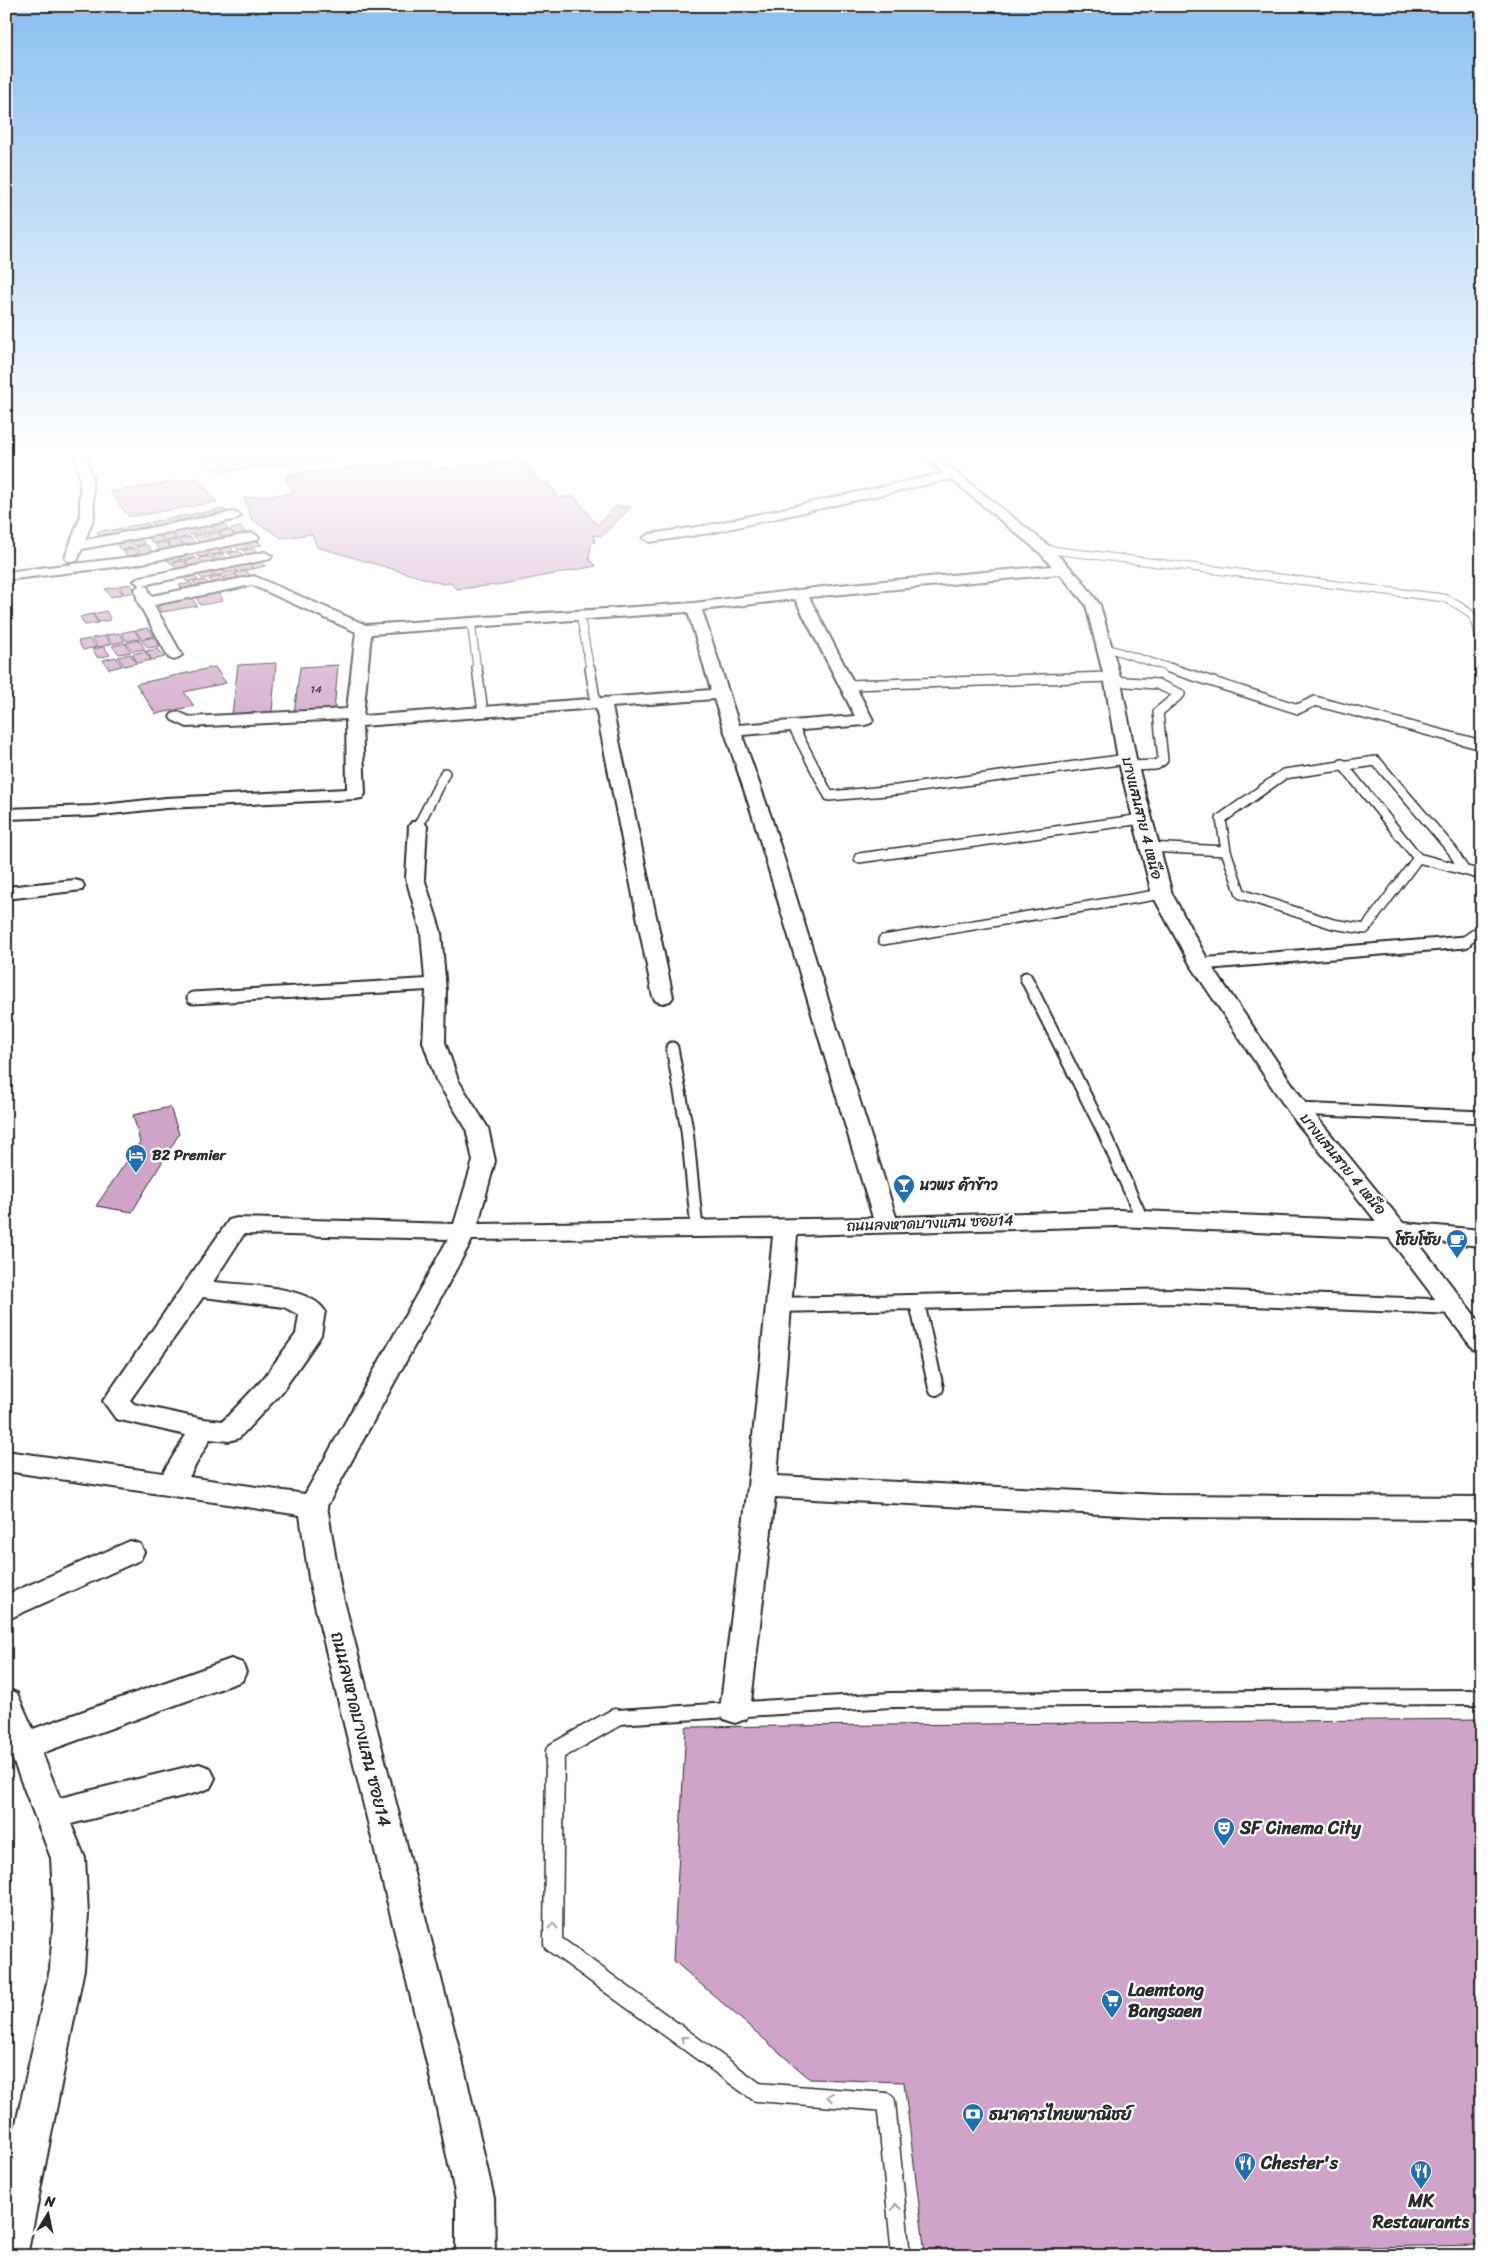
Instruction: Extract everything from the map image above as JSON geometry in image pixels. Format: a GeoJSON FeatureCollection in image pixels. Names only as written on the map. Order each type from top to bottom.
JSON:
{"type":"FeatureCollection","features":[{"type":"Feature","properties":{"kind":"street"},"geometry":{"type":"LineString","coordinates":[[66,570],[73,556]]}},
{"type":"Feature","properties":{"kind":"street"},"geometry":{"type":"LineString","coordinates":[[6,576],[66,570],[159,556]]}},
{"type":"Feature","properties":{"kind":"street"},"geometry":{"type":"LineString","coordinates":[[141,581],[265,556]]}},
{"type":"Feature","properties":{"kind":"street","name":"บางแสนสาย 4 เหนือ"},"geometry":{"type":"LineString","coordinates":[[1051,556],[1093,605],[1112,679],[1128,763],[1158,885],[1200,964],[1298,1109],[1479,1336]]}},
{"type":"Feature","properties":{"kind":"street"},"geometry":{"type":"LineString","coordinates":[[132,561],[141,581],[145,602],[153,613],[174,655]]}},
{"type":"Feature","properties":{"kind":"street"},"geometry":{"type":"LineString","coordinates":[[145,602],[254,580],[364,630],[694,607],[800,594],[1064,569]]}},
{"type":"Feature","properties":{"kind":"street"},"geometry":{"type":"LineString","coordinates":[[732,731],[866,720],[800,594]]}},
{"type":"Feature","properties":{"kind":"street"},"geometry":{"type":"LineString","coordinates":[[694,607],[720,694],[762,817],[887,1224]]}},
{"type":"Feature","properties":{"kind":"street"},"geometry":{"type":"LineString","coordinates":[[6,814],[93,811],[166,803],[356,794],[355,718],[364,630]]}},
{"type":"Feature","properties":{"kind":"street"},"geometry":{"type":"LineString","coordinates":[[178,717],[188,722],[355,718],[482,712],[720,694]]}},
{"type":"Feature","properties":{"kind":"street"},"geometry":{"type":"LineString","coordinates":[[600,704],[663,997]]}},
{"type":"Feature","properties":{"kind":"street"},"geometry":{"type":"LineString","coordinates":[[6,1461],[313,1506],[464,1232],[484,1160],[477,1128],[447,1080],[434,1042],[436,984],[431,932],[415,878],[418,826]]}},
{"type":"Feature","properties":{"kind":"street"},"geometry":{"type":"LineString","coordinates":[[6,893],[75,886]]}},
{"type":"Feature","properties":{"kind":"street","name":"ถนนลงหาดบางแสน ซอย14"},"geometry":{"type":"LineString","coordinates":[[196,1288],[237,1226],[464,1232],[786,1228],[1142,1219],[1396,1230],[1482,1238]]}},
{"type":"Feature","properties":{"kind":"street"},"geometry":{"type":"LineString","coordinates":[[735,1710],[762,1486],[777,1305],[786,1228]]}},
{"type":"Feature","properties":{"kind":"street"},"geometry":{"type":"LineString","coordinates":[[196,1288],[289,1299],[312,1311],[308,1335],[272,1386],[229,1431],[203,1429],[125,1412],[116,1401],[196,1288]]}},
{"type":"Feature","properties":{"kind":"street"},"geometry":{"type":"LineString","coordinates":[[170,1485],[203,1429]]}},
{"type":"Feature","properties":{"kind":"street"},"geometry":{"type":"LineString","coordinates":[[762,1486],[1158,1506],[1482,1508]]}},
{"type":"Feature","properties":{"kind":"street","name":"ถนนลงหาดบางแสน ซอย14"},"geometry":{"type":"LineString","coordinates":[[313,1506],[325,1585],[447,2072],[475,2198],[476,2256]]}},
{"type":"Feature","properties":{"kind":"street"},"geometry":{"type":"LineString","coordinates":[[6,1608],[130,1552]]}},
{"type":"Feature","properties":{"kind":"street"},"geometry":{"type":"LineString","coordinates":[[24,1746],[231,1672]]}},
{"type":"Feature","properties":{"kind":"street"},"geometry":{"type":"LineString","coordinates":[[6,1702],[68,1858],[71,1914],[67,1969],[7,2256]]}},
{"type":"Feature","properties":{"kind":"street"},"geometry":{"type":"LineString","coordinates":[[51,1815],[198,1778]]}},
{"type":"Feature","properties":{"kind":"lane"},"geometry":{"type":"LineString","coordinates":[[1098,556],[1444,598],[1465,608],[1476,618],[1482,656]]}},
{"type":"Feature","properties":{"kind":"lane"},"geometry":{"type":"LineString","coordinates":[[580,614],[600,704]]}},
{"type":"Feature","properties":{"kind":"lane"},"geometry":{"type":"LineString","coordinates":[[471,622],[482,712]]}},
{"type":"Feature","properties":{"kind":"lane"},"geometry":{"type":"LineString","coordinates":[[1104,647],[1298,708],[1315,701],[1482,745]]}},
{"type":"Feature","properties":{"kind":"lane"},"geometry":{"type":"LineString","coordinates":[[793,726],[829,796],[1128,763],[1156,765],[1163,760],[1158,712],[1180,694],[1157,684],[1112,679],[847,685]]}},
{"type":"Feature","properties":{"kind":"lane"},"geometry":{"type":"LineString","coordinates":[[1418,858],[1366,930],[1333,924],[1241,894],[1226,851],[1221,818],[1284,774],[1342,764],[1376,761],[1452,850],[1464,870]]}},
{"type":"Feature","properties":{"kind":"lane"},"geometry":{"type":"LineString","coordinates":[[1342,764],[1418,858],[1482,875]]}},
{"type":"Feature","properties":{"kind":"lane"},"geometry":{"type":"LineString","coordinates":[[418,826],[446,773]]}},
{"type":"Feature","properties":{"kind":"lane"},"geometry":{"type":"LineString","coordinates":[[859,858],[1142,819]]}},
{"type":"Feature","properties":{"kind":"lane"},"geometry":{"type":"LineString","coordinates":[[1148,847],[1226,851]]}},
{"type":"Feature","properties":{"kind":"lane"},"geometry":{"type":"LineString","coordinates":[[883,940],[1162,894]]}},
{"type":"Feature","properties":{"kind":"lane"},"geometry":{"type":"LineString","coordinates":[[1200,964],[1463,943],[1482,929]]}},
{"type":"Feature","properties":{"kind":"lane"},"geometry":{"type":"LineString","coordinates":[[1026,978],[1104,1133],[1142,1219]]}},
{"type":"Feature","properties":{"kind":"lane"},"geometry":{"type":"LineString","coordinates":[[193,998],[436,984]]}},
{"type":"Feature","properties":{"kind":"lane"},"geometry":{"type":"LineString","coordinates":[[672,1048],[688,1130],[697,1229]]}},
{"type":"Feature","properties":{"kind":"lane"},"geometry":{"type":"LineString","coordinates":[[1298,1109],[1482,1117]]}},
{"type":"Feature","properties":{"kind":"lane"},"geometry":{"type":"LineString","coordinates":[[777,1305],[1175,1296],[1455,1307]]}},
{"type":"Feature","properties":{"kind":"lane"},"geometry":{"type":"LineString","coordinates":[[917,1303],[936,1388]]}},
{"type":"Feature","properties":{"kind":"lane"},"geometry":{"type":"LineString","coordinates":[[901,2256],[886,2102],[757,2092],[553,1943],[554,1752],[617,1717],[891,1700],[1482,1697]]}},
{"type":"Feature","properties":{"kind":"building"},"geometry":{"type":"Polygon","coordinates":[[[127,556],[140,556],[129,558],[127,556]]]}},
{"type":"Feature","properties":{"kind":"building"},"geometry":{"type":"Polygon","coordinates":[[[164,556],[177,556],[181,560],[170,563],[164,556]]]}},
{"type":"Feature","properties":{"kind":"building"},"geometry":{"type":"Polygon","coordinates":[[[178,556],[192,556],[194,558],[182,560],[178,556]]]}},
{"type":"Feature","properties":{"kind":"building"},"geometry":{"type":"Polygon","coordinates":[[[210,556],[216,563],[205,566],[199,558],[210,556]]]}},
{"type":"Feature","properties":{"kind":"building"},"geometry":{"type":"Polygon","coordinates":[[[212,556],[225,556],[230,561],[218,563],[212,556]]]}},
{"type":"Feature","properties":{"kind":"building"},"geometry":{"type":"Polygon","coordinates":[[[231,556],[244,556],[246,558],[235,560],[231,556]]]}},
{"type":"Feature","properties":{"kind":"building"},"geometry":{"type":"Polygon","coordinates":[[[346,556],[589,556],[589,559],[596,566],[497,585],[457,589],[450,583],[443,584],[346,556]]]}},
{"type":"Feature","properties":{"kind":"building"},"geometry":{"type":"Polygon","coordinates":[[[196,558],[203,566],[191,568],[185,561],[196,558]]]}},
{"type":"Feature","properties":{"kind":"building"},"geometry":{"type":"Polygon","coordinates":[[[258,559],[265,566],[253,569],[247,561],[258,559]]]}},
{"type":"Feature","properties":{"kind":"building"},"geometry":{"type":"Polygon","coordinates":[[[184,561],[190,568],[178,570],[172,563],[184,561]]]}},
{"type":"Feature","properties":{"kind":"building"},"geometry":{"type":"Polygon","coordinates":[[[246,561],[253,569],[241,571],[235,564],[246,561]]]}},
{"type":"Feature","properties":{"kind":"building"},"geometry":{"type":"Polygon","coordinates":[[[232,564],[238,571],[227,573],[220,566],[232,564]]]}},
{"type":"Feature","properties":{"kind":"building"},"geometry":{"type":"Polygon","coordinates":[[[220,566],[226,574],[215,576],[209,569],[220,566]]]}},
{"type":"Feature","properties":{"kind":"building"},"geometry":{"type":"Polygon","coordinates":[[[208,569],[214,577],[202,579],[196,572],[208,569]]]}},
{"type":"Feature","properties":{"kind":"building"},"geometry":{"type":"Polygon","coordinates":[[[246,571],[253,578],[241,581],[235,573],[246,571]]]}},
{"type":"Feature","properties":{"kind":"building"},"geometry":{"type":"Polygon","coordinates":[[[192,572],[198,580],[187,582],[181,574],[192,572]]]}},
{"type":"Feature","properties":{"kind":"building"},"geometry":{"type":"Polygon","coordinates":[[[235,574],[241,582],[230,584],[223,577],[235,574]]]}},
{"type":"Feature","properties":{"kind":"building"},"geometry":{"type":"Polygon","coordinates":[[[221,576],[227,584],[216,586],[209,579],[221,576]]]}},
{"type":"Feature","properties":{"kind":"building"},"geometry":{"type":"Polygon","coordinates":[[[205,580],[211,587],[200,589],[193,582],[205,580]]]}},
{"type":"Feature","properties":{"kind":"building"},"geometry":{"type":"Polygon","coordinates":[[[191,583],[197,590],[186,592],[179,585],[191,583]]]}},
{"type":"Feature","properties":{"kind":"building"},"geometry":{"type":"Polygon","coordinates":[[[131,584],[136,592],[124,594],[119,586],[131,584]]]}},
{"type":"Feature","properties":{"kind":"building"},"geometry":{"type":"Polygon","coordinates":[[[117,587],[123,594],[111,597],[105,589],[117,587]]]}},
{"type":"Feature","properties":{"kind":"building"},"geometry":{"type":"Polygon","coordinates":[[[220,593],[223,601],[200,605],[196,596],[220,593]]]}},
{"type":"Feature","properties":{"kind":"building"},"geometry":{"type":"Polygon","coordinates":[[[192,597],[197,606],[162,612],[156,603],[192,597]]]}},
{"type":"Feature","properties":{"kind":"building"},"geometry":{"type":"Polygon","coordinates":[[[106,611],[111,620],[99,622],[93,614],[106,611]]]}},
{"type":"Feature","properties":{"kind":"building"},"geometry":{"type":"Polygon","coordinates":[[[92,614],[98,623],[85,625],[80,617],[92,614]]]}},
{"type":"Feature","properties":{"kind":"building"},"geometry":{"type":"Polygon","coordinates":[[[148,628],[154,636],[142,639],[135,630],[148,628]]]}},
{"type":"Feature","properties":{"kind":"building"},"geometry":{"type":"Polygon","coordinates":[[[134,630],[140,639],[127,641],[121,633],[134,630]]]}},
{"type":"Feature","properties":{"kind":"building"},"geometry":{"type":"Polygon","coordinates":[[[119,633],[125,641],[113,644],[106,635],[119,633]]]}},
{"type":"Feature","properties":{"kind":"building"},"geometry":{"type":"Polygon","coordinates":[[[105,636],[111,644],[98,647],[92,638],[105,636]]]}},
{"type":"Feature","properties":{"kind":"building"},"geometry":{"type":"Polygon","coordinates":[[[154,637],[160,646],[148,648],[141,640],[154,637]]]}},
{"type":"Feature","properties":{"kind":"building"},"geometry":{"type":"Polygon","coordinates":[[[90,639],[96,647],[83,650],[78,641],[90,639]]]}},
{"type":"Feature","properties":{"kind":"building"},"geometry":{"type":"Polygon","coordinates":[[[139,640],[145,649],[133,651],[126,643],[139,640]]]}},
{"type":"Feature","properties":{"kind":"building"},"geometry":{"type":"Polygon","coordinates":[[[125,643],[131,652],[119,654],[112,646],[125,643]]]}},
{"type":"Feature","properties":{"kind":"building"},"geometry":{"type":"Polygon","coordinates":[[[104,647],[110,655],[98,658],[92,649],[104,647]]]}},
{"type":"Feature","properties":{"kind":"building"},"geometry":{"type":"Polygon","coordinates":[[[158,649],[165,657],[152,660],[146,651],[158,649]]]}},
{"type":"Feature","properties":{"kind":"building"},"geometry":{"type":"Polygon","coordinates":[[[145,651],[151,660],[138,663],[132,654],[145,651]]]}},
{"type":"Feature","properties":{"kind":"building"},"geometry":{"type":"Polygon","coordinates":[[[130,654],[137,663],[124,666],[118,657],[130,654]]]}},
{"type":"Feature","properties":{"kind":"building"},"geometry":{"type":"Polygon","coordinates":[[[116,657],[122,666],[109,669],[103,660],[116,657]]]}},
{"type":"Feature","properties":{"kind":"building"},"geometry":{"type":"Polygon","coordinates":[[[276,663],[272,712],[232,715],[238,665],[276,663]]]}},
{"type":"Feature","properties":{"kind":"building"},"geometry":{"type":"Polygon","coordinates":[[[338,665],[334,712],[294,714],[300,667],[338,665]]]}},
{"type":"Feature","properties":{"kind":"building"},"geometry":{"type":"Polygon","coordinates":[[[215,667],[226,683],[184,692],[194,706],[156,714],[136,684],[215,667]]]}},
{"type":"Feature","properties":{"kind":"building","name":"B2 Premier"},"geometry":{"type":"Polygon","coordinates":[[[170,1107],[179,1134],[132,1212],[96,1206],[140,1142],[133,1115],[170,1107]]]}},
{"type":"Feature","properties":{"kind":"building","name":"Laemtong Bangsaen"},"geometry":{"type":"Polygon","coordinates":[[[1482,1719],[1482,2245],[925,2254],[904,2082],[810,2079],[673,1960],[686,1727],[1482,1719]]]}},
{"type":"Feature","properties":{"kind":"place","name":"B2 Premier"},"geometry":{"type":"Point","coordinates":[136,1174]}},
{"type":"Feature","properties":{"kind":"place","name":"นวพร ค้าข้าว"},"geometry":{"type":"Point","coordinates":[904,1204]}},
{"type":"Feature","properties":{"kind":"place","name":"โซ้ยโซ้ย"},"geometry":{"type":"Point","coordinates":[1457,1259]}},
{"type":"Feature","properties":{"kind":"place","name":"SF Cinema City"},"geometry":{"type":"Point","coordinates":[1224,1847]}},
{"type":"Feature","properties":{"kind":"place","name":"Laemtong Bangsaen"},"geometry":{"type":"Point","coordinates":[1112,2019]}},
{"type":"Feature","properties":{"kind":"place","name":"ธนาคารไทยพาณิชย์"},"geometry":{"type":"Point","coordinates":[973,2133]}},
{"type":"Feature","properties":{"kind":"place","name":"Chester's"},"geometry":{"type":"Point","coordinates":[1245,2182]}},
{"type":"Feature","properties":{"kind":"place","name":"MK Restaurants"},"geometry":{"type":"Point","coordinates":[1421,2190]}}]}
